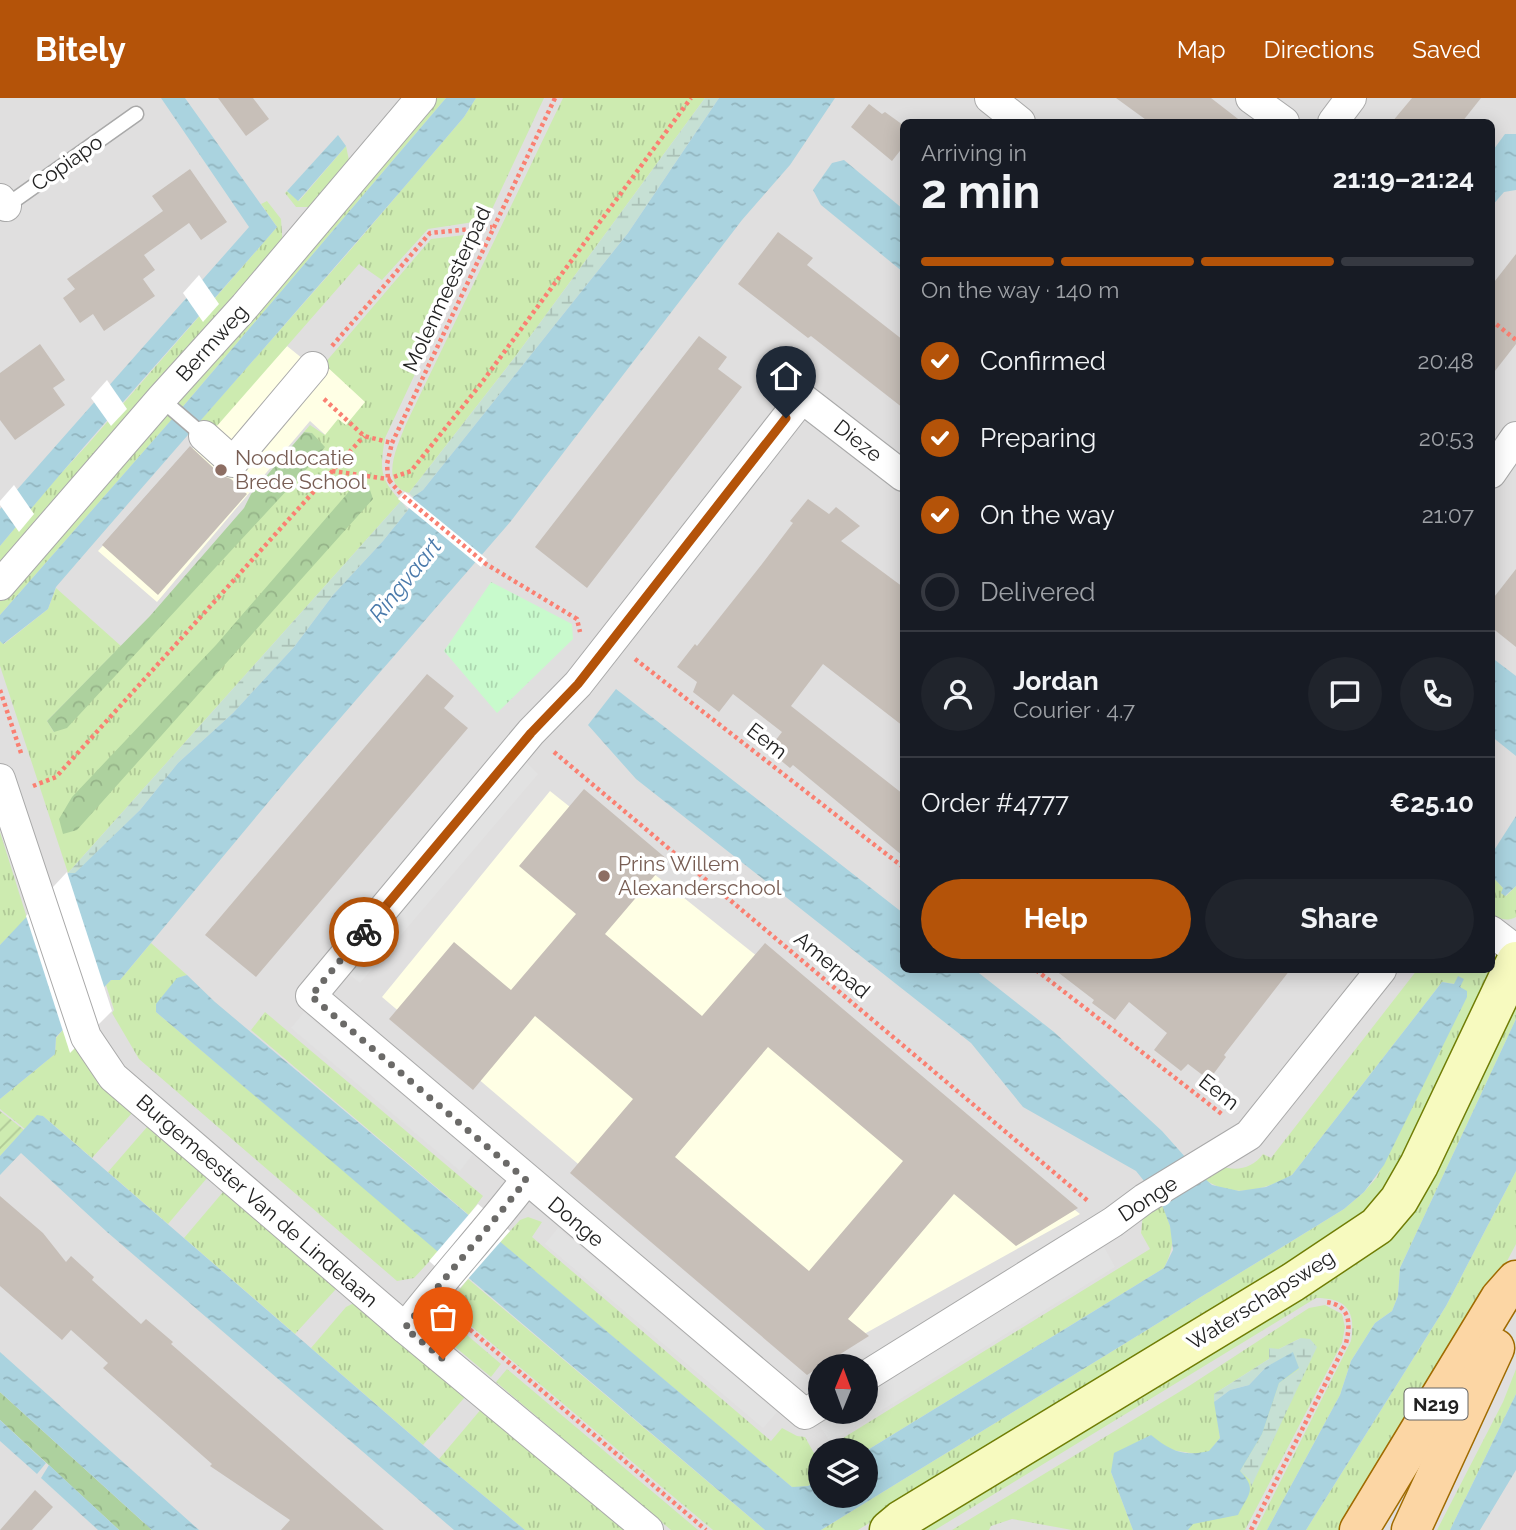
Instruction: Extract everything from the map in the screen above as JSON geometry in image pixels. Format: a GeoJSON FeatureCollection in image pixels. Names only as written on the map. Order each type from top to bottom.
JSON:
{"type":"FeatureCollection","features":[{"type":"Feature","properties":{"kind":"main road","name":"N219"},"geometry":{"type":"LineString","coordinates":[[1359,1530],[1500,1298],[1516,1280]]}},
{"type":"Feature","properties":{"kind":"main road","name":"N219"},"geometry":{"type":"LineString","coordinates":[[1411,1530],[1516,1304]]}},
{"type":"Feature","properties":{"kind":"street","name":"Bermweg"},"geometry":{"type":"LineString","coordinates":[[0,586],[245,306],[421,98]]}},
{"type":"Feature","properties":{"kind":"street"},"geometry":{"type":"LineString","coordinates":[[990,98],[1016,119]]}},
{"type":"Feature","properties":{"kind":"street"},"geometry":{"type":"LineString","coordinates":[[1251,98],[1280,119]]}},
{"type":"Feature","properties":{"kind":"street"},"geometry":{"type":"LineString","coordinates":[[1335,119],[1352,98]]}},
{"type":"Feature","properties":{"kind":"street"},"geometry":{"type":"LineString","coordinates":[[204,436],[233,461],[308,374]]}},
{"type":"Feature","properties":{"kind":"street","name":"Dieze"},"geometry":{"type":"LineString","coordinates":[[578,684],[802,398],[900,474]]}},
{"type":"Feature","properties":{"kind":"street"},"geometry":{"type":"LineString","coordinates":[[1495,467],[1516,436]]}},
{"type":"Feature","properties":{"kind":"street","name":"Donge"},"geometry":{"type":"LineString","coordinates":[[578,684],[531,733],[311,996],[526,1180],[805,1413],[808,1411]]}},
{"type":"Feature","properties":{"kind":"street","name":"Burgemeester Van de Lindelaan"},"geometry":{"type":"LineString","coordinates":[[17,772],[41,900],[86,1037],[113,1077],[405,1328],[648,1530]]}},
{"type":"Feature","properties":{"kind":"street"},"geometry":{"type":"LineString","coordinates":[[1495,934],[1516,950]]}},
{"type":"Feature","properties":{"kind":"street","name":"Waterschapsweg"},"geometry":{"type":"LineString","coordinates":[[889,1530],[901,1520],[1293,1282],[1377,1226],[1399,1200],[1419,1165],[1516,961]]}},
{"type":"Feature","properties":{"kind":"street","name":"Donge"},"geometry":{"type":"LineString","coordinates":[[878,1369],[1113,1222],[1144,1199],[1250,1135],[1379,973]]}},
{"type":"Feature","properties":{"kind":"street"},"geometry":{"type":"LineString","coordinates":[[405,1328],[526,1180]]}},
{"type":"Feature","properties":{"kind":"lane","name":"Copiapo"},"geometry":{"type":"LineString","coordinates":[[3,202],[136,114]]}},
{"type":"Feature","properties":{"kind":"lane"},"geometry":{"type":"LineString","coordinates":[[161,399],[204,436]]}},
{"type":"Feature","properties":{"kind":"path","name":"Molenmeesterpad"},"geometry":{"type":"LineString","coordinates":[[388,480],[387,464],[392,443],[555,98]]}},
{"type":"Feature","properties":{"kind":"path"},"geometry":{"type":"LineString","coordinates":[[332,471],[388,480],[411,471],[480,385],[691,98]]}},
{"type":"Feature","properties":{"kind":"path"},"geometry":{"type":"LineString","coordinates":[[392,443],[364,436],[308,374],[429,233],[492,228]]}},
{"type":"Feature","properties":{"kind":"path"},"geometry":{"type":"LineString","coordinates":[[1495,323],[1516,340]]}},
{"type":"Feature","properties":{"kind":"path"},"geometry":{"type":"LineString","coordinates":[[0,690],[17,772],[32,786],[57,777],[364,436]]}},
{"type":"Feature","properties":{"kind":"path"},"geometry":{"type":"LineString","coordinates":[[388,480],[401,494],[486,564],[577,619],[581,642]]}},
{"type":"Feature","properties":{"kind":"path","name":"Eem"},"geometry":{"type":"LineString","coordinates":[[612,641],[900,865]]}},
{"type":"Feature","properties":{"kind":"path","name":"Amerpad"},"geometry":{"type":"LineString","coordinates":[[531,733],[1113,1222]]}},
{"type":"Feature","properties":{"kind":"path","name":"Eem"},"geometry":{"type":"LineString","coordinates":[[1040,973],[1250,1135]]}},
{"type":"Feature","properties":{"kind":"path"},"geometry":{"type":"LineString","coordinates":[[438,1286],[706,1530]]}},
{"type":"Feature","properties":{"kind":"path"},"geometry":{"type":"LineString","coordinates":[[1251,1530],[1346,1343],[1350,1328],[1348,1315],[1342,1307],[1322,1302]]}},
{"type":"Feature","properties":{"kind":"shaded area"},"geometry":{"type":"Polygon","coordinates":[[[0,98],[1516,98],[1516,1530],[0,1530],[0,98]]]}},
{"type":"Feature","properties":{"kind":"shaded area","name":"Noodlocatie Brede School"},"geometry":{"type":"Polygon","coordinates":[[[287,346],[313,367],[324,364],[367,401],[333,442],[310,421],[157,602],[98,551],[287,346]]]}},
{"type":"Feature","properties":{"kind":"shaded area"},"geometry":{"type":"Polygon","coordinates":[[[524,760],[538,774],[360,983],[345,971],[524,760]]]}},
{"type":"Feature","properties":{"kind":"shaded area"},"geometry":{"type":"Polygon","coordinates":[[[550,791],[1080,1214],[828,1354],[808,1354],[808,1360],[382,997],[550,791]]]}},
{"type":"Feature","properties":{"kind":"shaded area"},"geometry":{"type":"Polygon","coordinates":[[[304,1012],[473,1154],[460,1171],[291,1028],[304,1012]]]}},
{"type":"Feature","properties":{"kind":"shaded area"},"geometry":{"type":"Polygon","coordinates":[[[558,1228],[777,1412],[763,1428],[545,1244],[558,1228]]]}},
{"type":"Feature","properties":{"kind":"shaded area"},"geometry":{"type":"Polygon","coordinates":[[[1104,1247],[1115,1267],[878,1413],[878,1387],[1104,1247]]]}},
{"type":"Feature","properties":{"kind":"shaded area"},"geometry":{"type":"Polygon","coordinates":[[[819,1424],[859,1424],[837,1438],[828,1438],[819,1424]]]}},
{"type":"Feature","properties":{"kind":"green space"},"geometry":{"type":"Polygon","coordinates":[[[434,98],[446,98],[180,410],[172,403],[434,98]]]}},
{"type":"Feature","properties":{"kind":"green space"},"geometry":{"type":"Polygon","coordinates":[[[476,98],[544,98],[487,220],[428,229],[382,280],[359,264],[209,435],[197,424],[347,254],[464,117],[476,98]]]}},
{"type":"Feature","properties":{"kind":"green space"},"geometry":{"type":"Polygon","coordinates":[[[563,98],[705,98],[515,357],[409,493],[394,482],[392,473],[395,453],[406,424],[563,98]]]}},
{"type":"Feature","properties":{"kind":"green space"},"geometry":{"type":"Polygon","coordinates":[[[705,98],[719,98],[628,233],[423,490],[413,497],[409,493],[515,357],[705,98]]]}},
{"type":"Feature","properties":{"kind":"green space"},"geometry":{"type":"Polygon","coordinates":[[[346,146],[350,165],[313,207],[296,207],[285,193],[287,191],[299,201],[346,146]]]}},
{"type":"Feature","properties":{"kind":"green space"},"geometry":{"type":"Polygon","coordinates":[[[267,201],[281,219],[283,248],[0,567],[0,546],[277,227],[261,204],[267,201]]]}},
{"type":"Feature","properties":{"kind":"green space"},"geometry":{"type":"Polygon","coordinates":[[[481,233],[385,438],[383,472],[389,486],[401,501],[68,873],[0,666],[0,641],[4,644],[48,609],[56,588],[121,646],[47,721],[54,732],[312,433],[304,432],[310,425],[325,435],[338,419],[346,425],[365,402],[324,364],[431,239],[481,233]]]}},
{"type":"Feature","properties":{"kind":"green space"},"geometry":{"type":"Polygon","coordinates":[[[166,410],[174,417],[0,615],[0,598],[166,410]]]}},
{"type":"Feature","properties":{"kind":"green space"},"geometry":{"type":"Polygon","coordinates":[[[304,432],[312,433],[325,447],[315,460],[67,728],[54,732],[47,721],[150,616],[244,508],[251,494],[304,432]]]}},
{"type":"Feature","properties":{"kind":"green space"},"geometry":{"type":"Polygon","coordinates":[[[368,484],[373,499],[77,830],[63,834],[59,819],[72,797],[216,645],[353,487],[368,484]]]}},
{"type":"Feature","properties":{"kind":"green space"},"geometry":{"type":"Polygon","coordinates":[[[401,501],[408,510],[333,595],[294,647],[233,713],[178,763],[140,810],[75,874],[68,873],[401,501]]]}},
{"type":"Feature","properties":{"kind":"green space"},"geometry":{"type":"Polygon","coordinates":[[[491,582],[572,624],[573,639],[497,713],[444,651],[491,582]]]}},
{"type":"Feature","properties":{"kind":"green space"},"geometry":{"type":"Polygon","coordinates":[[[0,832],[27,918],[0,945],[0,832]]]}},
{"type":"Feature","properties":{"kind":"green space"},"geometry":{"type":"Polygon","coordinates":[[[1495,879],[1506,896],[1516,886],[1516,917],[1497,917],[1495,879]]]}},
{"type":"Feature","properties":{"kind":"green space"},"geometry":{"type":"Polygon","coordinates":[[[151,943],[187,975],[177,979],[156,1012],[439,1251],[414,1278],[397,1281],[139,1059],[112,1013],[114,1010],[106,985],[112,979],[120,980],[151,943]]]}},
{"type":"Feature","properties":{"kind":"green space"},"geometry":{"type":"Polygon","coordinates":[[[1415,973],[1494,973],[1397,1172],[1360,1220],[858,1530],[821,1530],[857,1508],[878,1508],[878,1495],[1344,1209],[1364,1192],[1377,1177],[1460,987],[1458,977],[1455,984],[1442,982],[1292,1175],[1259,1189],[1247,1190],[1224,1189],[1203,1178],[1221,1166],[1238,1169],[1249,1166],[1263,1154],[1271,1158],[1415,973]]]}},
{"type":"Feature","properties":{"kind":"green space"},"geometry":{"type":"Polygon","coordinates":[[[1516,995],[1516,1019],[1400,1268],[1398,1296],[1392,1311],[1375,1323],[1351,1361],[1340,1395],[1267,1530],[1256,1530],[1351,1341],[1350,1314],[1347,1308],[1335,1300],[1316,1298],[935,1530],[913,1530],[1371,1249],[1516,995]]]}},
{"type":"Feature","properties":{"kind":"green space"},"geometry":{"type":"Polygon","coordinates":[[[265,1012],[483,1196],[469,1215],[251,1030],[265,1012]]]}},
{"type":"Feature","properties":{"kind":"green space"},"geometry":{"type":"Polygon","coordinates":[[[68,1024],[93,1074],[109,1093],[132,1113],[92,1158],[43,1116],[37,1116],[25,1129],[0,1109],[0,1099],[55,1054],[56,1038],[68,1024]]]}},
{"type":"Feature","properties":{"kind":"green space"},"geometry":{"type":"Polygon","coordinates":[[[0,1111],[24,1130],[0,1156],[0,1111]]]}},
{"type":"Feature","properties":{"kind":"green space"},"geometry":{"type":"Polygon","coordinates":[[[147,1127],[207,1178],[168,1224],[108,1172],[147,1127]]]}},
{"type":"Feature","properties":{"kind":"green space"},"geometry":{"type":"Polygon","coordinates":[[[1516,1171],[1516,1244],[1486,1301],[1347,1530],[1306,1530],[1446,1306],[1516,1171]]]}},
{"type":"Feature","properties":{"kind":"green space"},"geometry":{"type":"Polygon","coordinates":[[[223,1192],[336,1289],[295,1334],[184,1238],[223,1192]]]}},
{"type":"Feature","properties":{"kind":"green space"},"geometry":{"type":"Polygon","coordinates":[[[1161,1202],[1172,1235],[1171,1250],[1164,1268],[878,1444],[878,1438],[843,1438],[866,1424],[878,1424],[878,1417],[1150,1249],[1141,1233],[1143,1214],[1161,1202]]]}},
{"type":"Feature","properties":{"kind":"green space"},"geometry":{"type":"Polygon","coordinates":[[[528,1217],[542,1222],[532,1237],[771,1441],[782,1428],[805,1437],[808,1442],[808,1486],[793,1488],[500,1242],[520,1220],[528,1217]]]}},
{"type":"Feature","properties":{"kind":"green space"},"geometry":{"type":"Polygon","coordinates":[[[468,1279],[765,1530],[713,1530],[458,1315],[455,1295],[468,1279]]]}},
{"type":"Feature","properties":{"kind":"green space"},"geometry":{"type":"Polygon","coordinates":[[[354,1303],[465,1397],[423,1445],[311,1348],[346,1307],[354,1303]]]}},
{"type":"Feature","properties":{"kind":"green space"},"geometry":{"type":"Polygon","coordinates":[[[1325,1305],[1342,1314],[1345,1327],[1342,1343],[1245,1530],[1188,1530],[1301,1338],[1279,1349],[1269,1359],[1214,1394],[1220,1438],[1209,1452],[1197,1454],[1171,1450],[1111,1472],[1133,1530],[1072,1530],[1012,1519],[991,1526],[989,1530],[952,1530],[1189,1386],[1309,1308],[1325,1305]]]}},
{"type":"Feature","properties":{"kind":"green space"},"geometry":{"type":"Polygon","coordinates":[[[454,1324],[501,1364],[491,1377],[442,1336],[454,1324]]]}},
{"type":"Feature","properties":{"kind":"green space"},"geometry":{"type":"Polygon","coordinates":[[[1301,1338],[1310,1339],[1317,1347],[1251,1487],[1250,1480],[1240,1471],[1262,1434],[1279,1383],[1299,1369],[1293,1353],[1266,1367],[1249,1385],[1230,1390],[1214,1402],[1214,1394],[1269,1359],[1269,1348],[1279,1349],[1301,1338]]]}},
{"type":"Feature","properties":{"kind":"green space"},"geometry":{"type":"Polygon","coordinates":[[[507,1369],[698,1530],[671,1530],[496,1382],[507,1369]]]}},
{"type":"Feature","properties":{"kind":"green space"},"geometry":{"type":"Polygon","coordinates":[[[1516,1369],[1516,1394],[1450,1530],[1437,1530],[1503,1402],[1516,1369]]]}},
{"type":"Feature","properties":{"kind":"green space"},"geometry":{"type":"Polygon","coordinates":[[[0,1392],[152,1530],[119,1530],[0,1420],[0,1392]]]}},
{"type":"Feature","properties":{"kind":"green space"},"geometry":{"type":"Polygon","coordinates":[[[482,1408],[624,1530],[525,1530],[439,1459],[482,1408]]]}},
{"type":"Feature","properties":{"kind":"water"},"geometry":{"type":"Polygon","coordinates":[[[161,98],[185,98],[277,227],[0,546],[0,509],[249,227],[161,98]]]}},
{"type":"Feature","properties":{"kind":"water"},"geometry":{"type":"Polygon","coordinates":[[[446,98],[476,98],[464,117],[414,176],[56,587],[48,609],[3,644],[0,641],[0,615],[180,410],[446,98]]]}},
{"type":"Feature","properties":{"kind":"water","name":"Ringvaart"},"geometry":{"type":"Polygon","coordinates":[[[719,98],[835,98],[790,165],[742,220],[511,521],[291,775],[120,980],[111,980],[56,1037],[55,1054],[0,1099],[0,945],[68,873],[75,873],[140,810],[178,763],[233,713],[294,647],[333,595],[383,541],[408,510],[413,497],[423,490],[628,233],[719,98]]]}},
{"type":"Feature","properties":{"kind":"water"},"geometry":{"type":"Polygon","coordinates":[[[1505,134],[1516,134],[1516,190],[1504,192],[1495,202],[1495,148],[1505,134]]]}},
{"type":"Feature","properties":{"kind":"water"},"geometry":{"type":"Polygon","coordinates":[[[338,135],[346,146],[298,201],[287,191],[338,135]]]}},
{"type":"Feature","properties":{"kind":"water"},"geometry":{"type":"Polygon","coordinates":[[[844,160],[900,207],[900,270],[821,205],[813,190],[832,163],[844,160]]]}},
{"type":"Feature","properties":{"kind":"water"},"geometry":{"type":"Polygon","coordinates":[[[1495,660],[1516,676],[1516,756],[1495,739],[1495,660]]]}},
{"type":"Feature","properties":{"kind":"water"},"geometry":{"type":"Polygon","coordinates":[[[616,689],[900,911],[900,973],[979,973],[1054,1032],[1162,1131],[1212,1185],[1239,1191],[1266,1187],[1292,1175],[1442,982],[1454,984],[1458,976],[1464,979],[1460,987],[1467,991],[1467,997],[1384,1165],[1364,1192],[1344,1209],[878,1495],[878,1444],[1164,1268],[1173,1250],[1170,1226],[1161,1202],[1136,1171],[1023,1107],[971,1043],[636,779],[588,725],[616,689]]]}},
{"type":"Feature","properties":{"kind":"water"},"geometry":{"type":"Polygon","coordinates":[[[1516,816],[1516,886],[1505,896],[1501,893],[1503,888],[1495,879],[1495,849],[1516,816]]]}},
{"type":"Feature","properties":{"kind":"water"},"geometry":{"type":"Polygon","coordinates":[[[187,975],[215,1002],[792,1487],[808,1486],[808,1508],[857,1508],[821,1530],[765,1530],[156,1012],[156,1004],[177,978],[187,975]]]}},
{"type":"Feature","properties":{"kind":"water"},"geometry":{"type":"Polygon","coordinates":[[[1516,1019],[1516,1171],[1446,1306],[1306,1530],[1267,1530],[1340,1395],[1351,1361],[1375,1323],[1392,1311],[1398,1296],[1400,1268],[1516,1019]]]}},
{"type":"Feature","properties":{"kind":"water"},"geometry":{"type":"Polygon","coordinates":[[[37,1115],[43,1116],[439,1459],[525,1530],[454,1530],[107,1232],[21,1153],[0,1175],[0,1156],[37,1115]]]}},
{"type":"Feature","properties":{"kind":"water"},"geometry":{"type":"Polygon","coordinates":[[[0,1352],[199,1530],[152,1530],[0,1392],[0,1352]]]}},
{"type":"Feature","properties":{"kind":"water"},"geometry":{"type":"Polygon","coordinates":[[[1293,1352],[1299,1368],[1279,1383],[1262,1434],[1240,1471],[1249,1483],[1250,1492],[1238,1515],[1193,1524],[1188,1530],[1133,1530],[1111,1472],[1114,1453],[1151,1435],[1184,1453],[1209,1451],[1220,1438],[1214,1402],[1230,1390],[1249,1385],[1266,1367],[1293,1352]]]}},
{"type":"Feature","properties":{"kind":"water"},"geometry":{"type":"Polygon","coordinates":[[[1516,1394],[1516,1470],[1480,1530],[1450,1530],[1516,1394]]]}},
{"type":"Feature","properties":{"kind":"water"},"geometry":{"type":"Polygon","coordinates":[[[0,1420],[46,1463],[37,1474],[0,1441],[0,1420]]]}},
{"type":"Feature","properties":{"kind":"water"},"geometry":{"type":"Polygon","coordinates":[[[49,1465],[119,1530],[98,1530],[41,1478],[49,1465]]]}},
{"type":"Feature","properties":{"kind":"pier"},"geometry":{"type":"Polygon","coordinates":[[[199,275],[219,304],[203,322],[183,293],[199,275]]]}},
{"type":"Feature","properties":{"kind":"pier"},"geometry":{"type":"Polygon","coordinates":[[[107,380],[127,409],[111,426],[91,398],[107,380]]]}},
{"type":"Feature","properties":{"kind":"pier"},"geometry":{"type":"Polygon","coordinates":[[[14,485],[34,514],[19,532],[0,505],[0,501],[14,485]]]}},
{"type":"Feature","properties":{"kind":"pier"},"geometry":{"type":"Polygon","coordinates":[[[405,492],[487,559],[481,567],[398,499],[405,492]]]}},
{"type":"Feature","properties":{"kind":"pier"},"geometry":{"type":"Polygon","coordinates":[[[67,872],[112,1011],[70,1053],[26,916],[67,872]]]}},
{"type":"Feature","properties":{"kind":"pier"},"geometry":{"type":"Polygon","coordinates":[[[478,1204],[510,1231],[460,1288],[429,1261],[478,1204]]]}},
{"type":"Feature","properties":{"kind":"building"},"geometry":{"type":"Polygon","coordinates":[[[218,98],[253,98],[269,119],[246,136],[218,98]]]}},
{"type":"Feature","properties":{"kind":"building"},"geometry":{"type":"Polygon","coordinates":[[[1116,98],[1211,98],[1238,119],[1145,119],[1116,98]]]}},
{"type":"Feature","properties":{"kind":"building"},"geometry":{"type":"Polygon","coordinates":[[[1412,98],[1481,98],[1464,119],[1394,119],[1412,98]]]}},
{"type":"Feature","properties":{"kind":"building"},"geometry":{"type":"Polygon","coordinates":[[[869,104],[900,123],[900,151],[892,161],[851,127],[869,104]]]}},
{"type":"Feature","properties":{"kind":"building"},"geometry":{"type":"Polygon","coordinates":[[[190,169],[227,222],[201,240],[189,223],[144,255],[155,270],[143,279],[155,296],[104,331],[93,314],[80,323],[63,298],[75,289],[67,279],[163,211],[152,196],[190,169]]]}},
{"type":"Feature","properties":{"kind":"building"},"geometry":{"type":"Polygon","coordinates":[[[778,232],[813,258],[807,265],[900,338],[900,406],[811,336],[808,338],[738,284],[778,232]]]}},
{"type":"Feature","properties":{"kind":"building"},"geometry":{"type":"Polygon","coordinates":[[[1516,254],[1516,344],[1495,371],[1495,281],[1516,254]]]}},
{"type":"Feature","properties":{"kind":"building"},"geometry":{"type":"Polygon","coordinates":[[[699,336],[727,357],[718,369],[742,387],[587,588],[535,547],[699,336]]]}},
{"type":"Feature","properties":{"kind":"building"},"geometry":{"type":"Polygon","coordinates":[[[40,344],[65,380],[53,388],[65,405],[15,440],[0,420],[0,373],[40,344]]]}},
{"type":"Feature","properties":{"kind":"building"},"geometry":{"type":"Polygon","coordinates":[[[190,446],[221,475],[231,479],[247,494],[158,595],[102,545],[190,446]]]}},
{"type":"Feature","properties":{"kind":"building"},"geometry":{"type":"Polygon","coordinates":[[[808,499],[829,514],[836,507],[860,526],[841,541],[900,585],[900,724],[823,664],[791,706],[900,792],[900,854],[793,765],[790,768],[768,750],[782,732],[733,694],[719,712],[693,692],[697,682],[677,667],[762,564],[793,523],[790,521],[808,499]]]}},
{"type":"Feature","properties":{"kind":"building"},"geometry":{"type":"Polygon","coordinates":[[[1516,569],[1516,647],[1495,630],[1495,596],[1516,569]]]}},
{"type":"Feature","properties":{"kind":"building"},"geometry":{"type":"Polygon","coordinates":[[[427,674],[454,696],[444,708],[468,728],[256,977],[205,935],[427,674]]]}},
{"type":"Feature","properties":{"kind":"building"},"geometry":{"type":"Polygon","coordinates":[[[584,789],[668,860],[605,934],[702,1016],[765,943],[1078,1208],[1016,1246],[954,1194],[848,1319],[869,1336],[840,1354],[808,1354],[807,1375],[570,1173],[633,1099],[592,1064],[535,1016],[473,1090],[389,1019],[454,942],[511,990],[576,914],[519,866],[584,789]],[[768,1047],[675,1157],[809,1271],[903,1161],[768,1047]]]}},
{"type":"Feature","properties":{"kind":"building"},"geometry":{"type":"Polygon","coordinates":[[[1059,973],[1288,973],[1224,1055],[1226,1057],[1209,1080],[1188,1064],[1181,1071],[1154,1050],[1167,1033],[1129,1002],[1115,1020],[1092,1003],[1094,1000],[1059,973]]]}},
{"type":"Feature","properties":{"kind":"building"},"geometry":{"type":"Polygon","coordinates":[[[0,1196],[43,1233],[66,1262],[71,1256],[94,1277],[92,1280],[141,1324],[146,1319],[173,1342],[171,1344],[384,1530],[281,1530],[290,1520],[210,1466],[212,1464],[103,1368],[108,1363],[71,1330],[62,1340],[0,1286],[0,1196]]]}},
{"type":"Feature","properties":{"kind":"building"},"geometry":{"type":"Polygon","coordinates":[[[35,1490],[53,1507],[32,1530],[0,1530],[35,1490]]]}},
{"type":"Feature","properties":{"kind":"way so far"},"geometry":{"type":"LineString","coordinates":[[364,932],[311,996],[526,1180],[405,1328],[443,1359]]}},
{"type":"Feature","properties":{"kind":"place","name":"Noodlocatie Brede School"},"geometry":{"type":"Point","coordinates":[221,470]}},
{"type":"Feature","properties":{"kind":"place","name":"Prins Willem Alexanderschool"},"geometry":{"type":"Point","coordinates":[604,876]}},
{"type":"Feature","properties":{"kind":"route"},"geometry":{"type":"LineString","coordinates":[[364,932],[531,733],[578,684],[786,418]]}}]}
